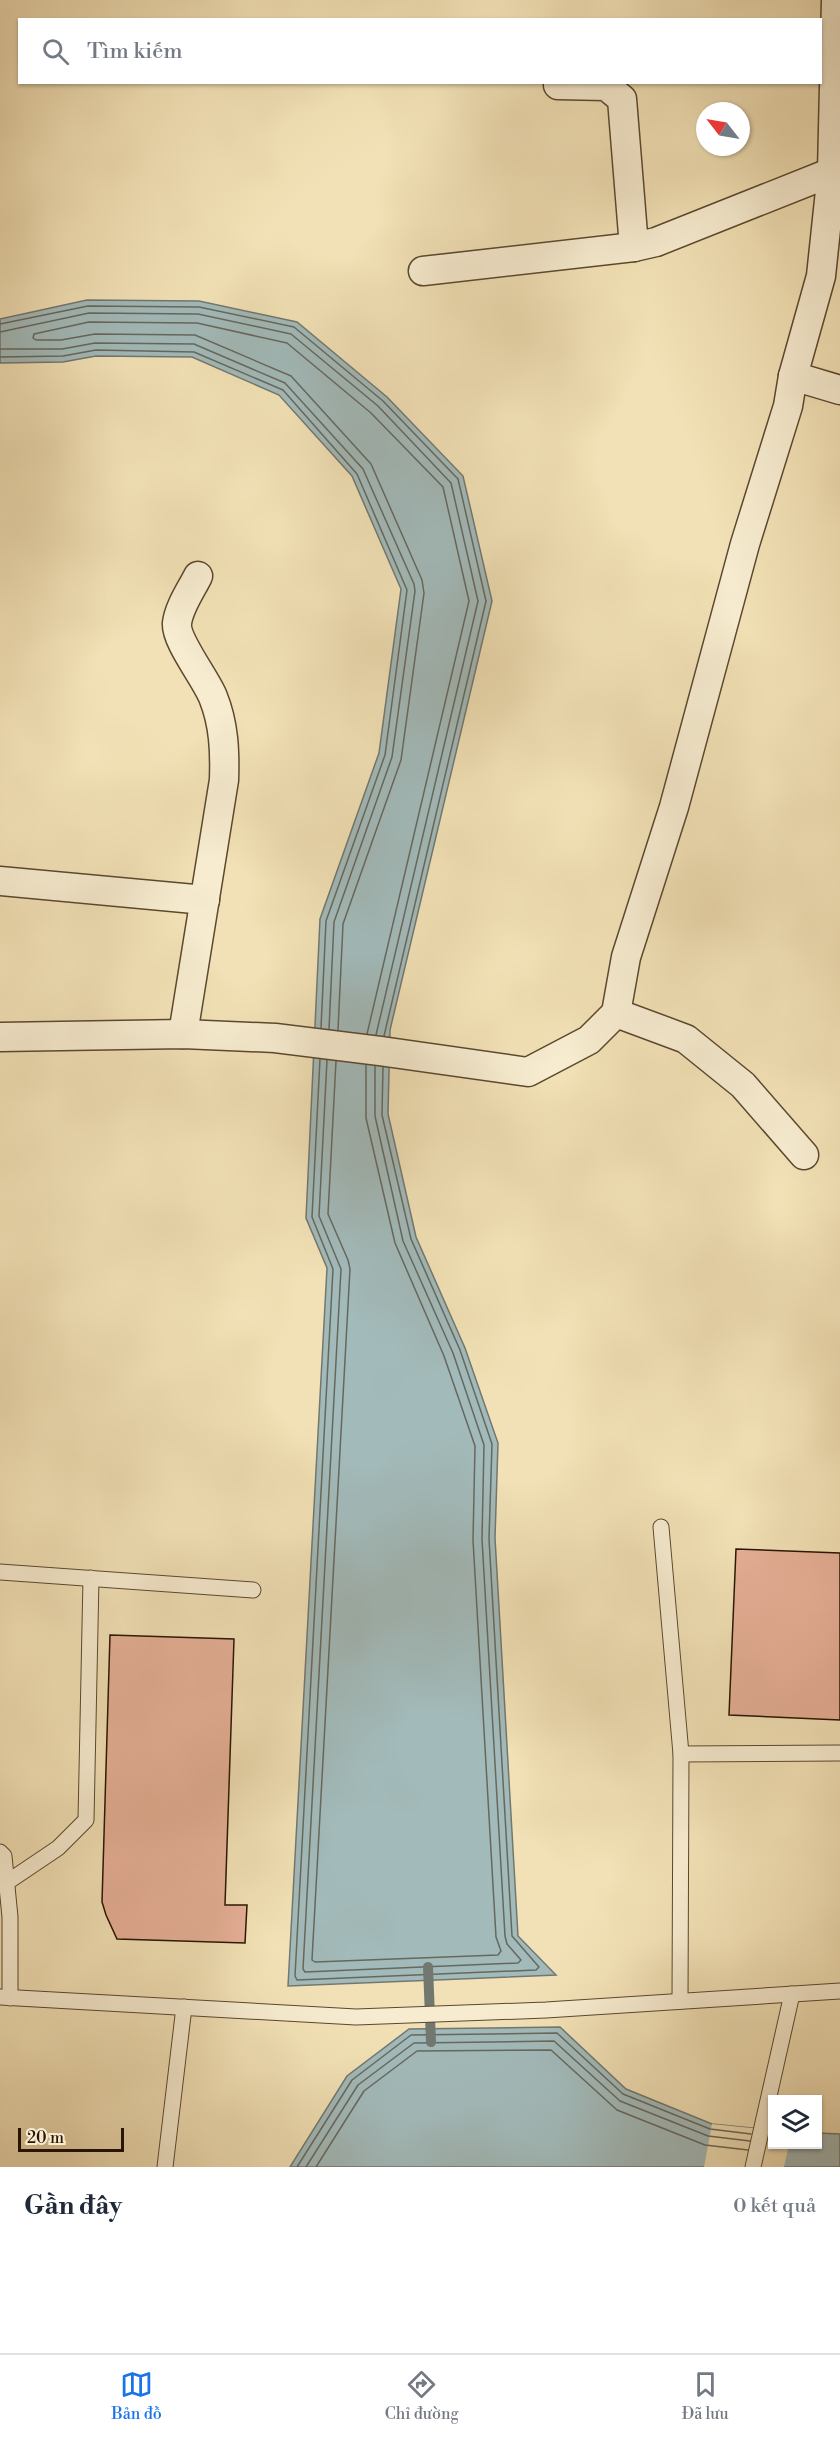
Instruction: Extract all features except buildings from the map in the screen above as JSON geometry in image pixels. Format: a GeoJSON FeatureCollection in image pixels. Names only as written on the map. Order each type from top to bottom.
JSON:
{"type":"FeatureCollection","features":[{"type":"Feature","properties":{"kind":"street"},"geometry":{"type":"LineString","coordinates":[[0,1037],[183,1034],[297,1040],[528,1072],[590,1040],[616,1013],[626,957],[674,807],[745,544],[788,406],[793,376],[821,276],[832,172],[837,58],[836,0]]}},
{"type":"Feature","properties":{"kind":"street"},"geometry":{"type":"LineString","coordinates":[[558,85],[606,86],[622,99],[634,247]]}},
{"type":"Feature","properties":{"kind":"street"},"geometry":{"type":"LineString","coordinates":[[423,271],[634,247],[656,242],[832,172]]}},
{"type":"Feature","properties":{"kind":"street"},"geometry":{"type":"LineString","coordinates":[[793,376],[840,390]]}},
{"type":"Feature","properties":{"kind":"street"},"geometry":{"type":"LineString","coordinates":[[183,1034],[224,780],[225,753],[222,728],[213,697],[180,637],[176,624],[198,576]]}},
{"type":"Feature","properties":{"kind":"street"},"geometry":{"type":"LineString","coordinates":[[0,881],[205,900]]}},
{"type":"Feature","properties":{"kind":"street"},"geometry":{"type":"LineString","coordinates":[[616,1013],[686,1040],[742,1085],[804,1155]]}},
{"type":"Feature","properties":{"kind":"lane"},"geometry":{"type":"LineString","coordinates":[[661,1527],[681,1754],[680,2001]]}},
{"type":"Feature","properties":{"kind":"lane"},"geometry":{"type":"LineString","coordinates":[[0,1572],[253,1590]]}},
{"type":"Feature","properties":{"kind":"lane"},"geometry":{"type":"LineString","coordinates":[[6,1883],[58,1848],[86,1820],[91,1578]]}},
{"type":"Feature","properties":{"kind":"lane"},"geometry":{"type":"LineString","coordinates":[[681,1754],[840,1753]]}},
{"type":"Feature","properties":{"kind":"lane"},"geometry":{"type":"LineString","coordinates":[[0,1852],[4,1856],[10,1917],[5,1998],[356,2017],[546,2010],[840,1991]]}},
{"type":"Feature","properties":{"kind":"lane"},"geometry":{"type":"LineString","coordinates":[[753,2167],[792,1994]]}},
{"type":"Feature","properties":{"kind":"lane"},"geometry":{"type":"LineString","coordinates":[[165,2167],[184,2007]]}},
{"type":"Feature","properties":{"kind":"water"},"geometry":{"type":"Polygon","coordinates":[[[87,300],[199,301],[297,322],[387,397],[463,476],[492,601],[390,1030],[388,1114],[416,1237],[465,1348],[498,1443],[495,1538],[518,1936],[556,1975],[288,1986],[327,1268],[306,1218],[320,919],[379,753],[401,589],[352,476],[279,395],[192,357],[96,356],[63,362],[0,363],[0,319],[87,300]]]}},
{"type":"Feature","properties":{"kind":"water"},"geometry":{"type":"Polygon","coordinates":[[[560,2027],[626,2089],[712,2124],[768,2130],[768,2149],[822,2149],[822,2133],[840,2134],[840,2167],[290,2167],[347,2076],[409,2029],[560,2027]]]}},
{"type":"Feature","properties":{"kind":"pier"},"geometry":{"type":"Polygon","coordinates":[[[712,2124],[768,2130],[768,2149],[788,2149],[784,2167],[704,2167],[712,2124]]]}},
{"type":"Feature","properties":{"kind":"waterway"},"geometry":{"type":"LineString","coordinates":[[428,1967],[431,2042]]}}]}
